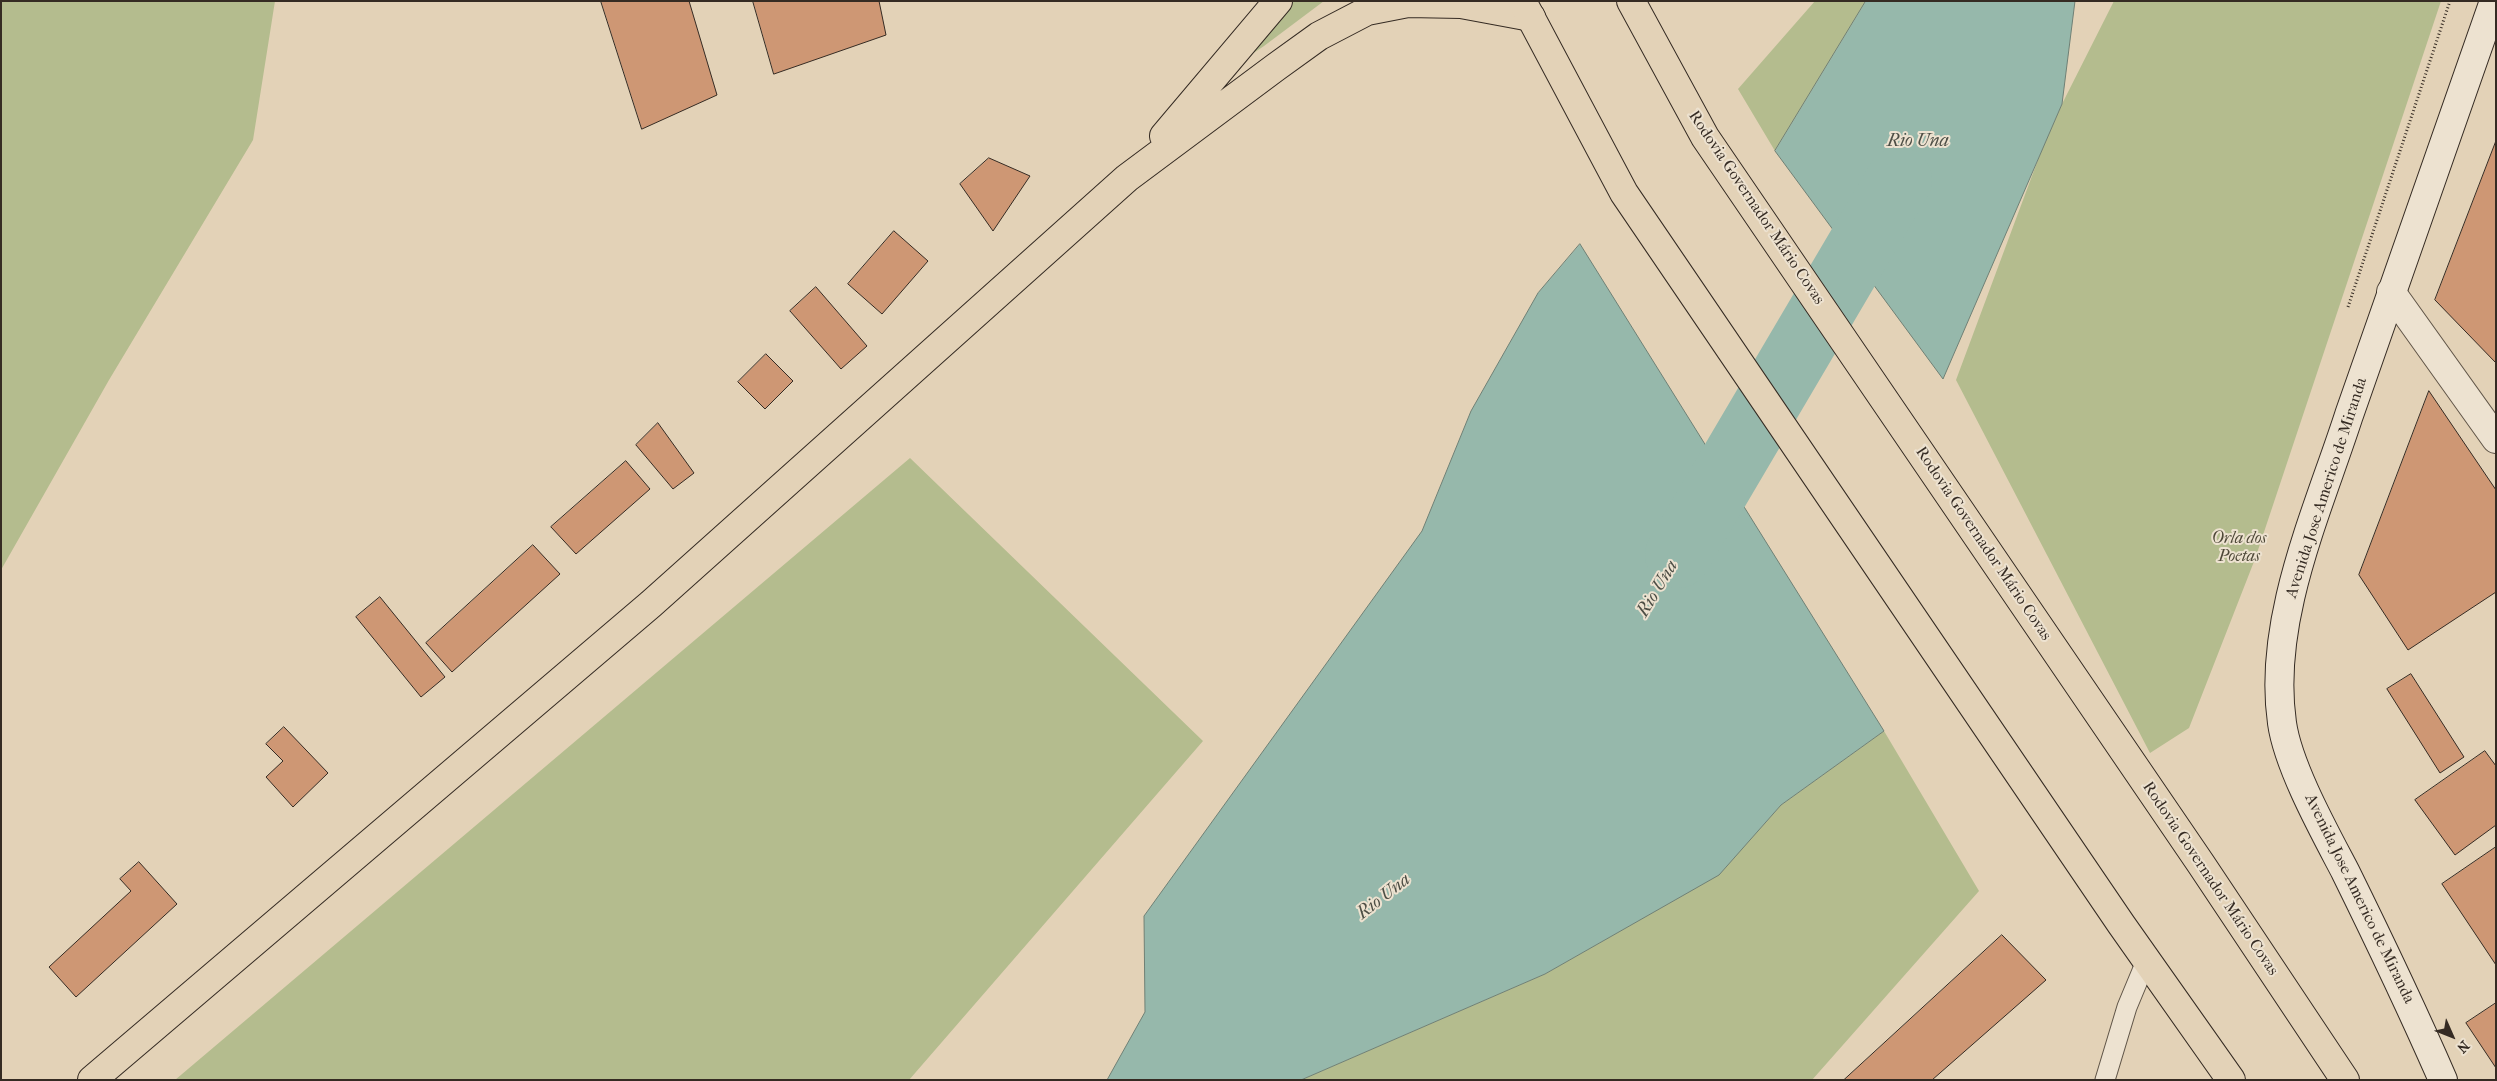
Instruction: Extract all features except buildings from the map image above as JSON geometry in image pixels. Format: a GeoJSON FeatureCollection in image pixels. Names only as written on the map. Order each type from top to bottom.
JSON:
{"type":"FeatureCollection","features":[{"type":"Feature","properties":{"kind":"main road"},"geometry":{"type":"LineString","coordinates":[[1127,178],[1213,80],[1278,1]]}},
{"type":"Feature","properties":{"kind":"main road","name":"Rodovia Governador Mário Covas"},"geometry":{"type":"LineString","coordinates":[[1632,1],[1705,137],[2201,864],[2345,1080]]}},
{"type":"Feature","properties":{"kind":"main road","name":"Avenida Jose Americo de Miranda"},"geometry":{"type":"LineString","coordinates":[[2443,1080],[2400,984],[2318,817],[2293,761],[2282,724],[2279,664],[2293,584],[2391,292],[2494,1]]}},
{"type":"Feature","properties":{"kind":"main road"},"geometry":{"type":"LineString","coordinates":[[92,1080],[651,604],[1127,178],[1319,36],[1367,12],[1408,3],[1461,4],[1526,9],[1624,194],[2121,924],[2231,1080]]}},
{"type":"Feature","properties":{"kind":"main road"},"geometry":{"type":"LineString","coordinates":[[2391,292],[2496,439]]}},
{"type":"Feature","properties":{"kind":"lane"},"geometry":{"type":"LineString","coordinates":[[2106,1079],[2127,1006],[2146,960]]}},
{"type":"Feature","properties":{"kind":"green space"},"geometry":{"type":"Polygon","coordinates":[[[1,1],[275,1],[253,140],[109,380],[1,570],[1,1]]]}},
{"type":"Feature","properties":{"kind":"green space"},"geometry":{"type":"Polygon","coordinates":[[[1291,1],[1324,1],[1264,46],[1219,76],[1291,1]]]}},
{"type":"Feature","properties":{"kind":"green space"},"geometry":{"type":"Polygon","coordinates":[[[1815,1],[1866,1],[1775,151],[1738,89],[1815,1]]]}},
{"type":"Feature","properties":{"kind":"green space","name":"Orla dos Poetas"},"geometry":{"type":"Polygon","coordinates":[[[2114,1],[2441,1],[2255,559],[2189,728],[2150,753],[1956,380],[2042,149],[2062,104],[2114,1]]]}},
{"type":"Feature","properties":{"kind":"green space"},"geometry":{"type":"Polygon","coordinates":[[[910,458],[1203,741],[909,1080],[175,1080],[910,458]]]}},
{"type":"Feature","properties":{"kind":"green space"},"geometry":{"type":"Polygon","coordinates":[[[1884,731],[1979,891],[1812,1080],[1301,1080],[1545,974],[1718,875],[1781,805],[1884,731]]]}},
{"type":"Feature","properties":{"kind":"water","name":"Rio Una"},"geometry":{"type":"Polygon","coordinates":[[[1866,1],[2075,1],[2062,104],[1943,379],[1775,151],[1866,1]]]}},
{"type":"Feature","properties":{"kind":"water"},"geometry":{"type":"Polygon","coordinates":[[[1580,244],[1884,731],[1781,805],[1719,875],[1545,974],[1301,1080],[1107,1080],[1145,1012],[1144,916],[1422,531],[1471,411],[1538,293],[1580,244]]]}},
{"type":"Feature","properties":{"kind":"waterway","name":"Rio Una"},"geometry":{"type":"LineString","coordinates":[[1678,555],[1899,180]]}}]}
